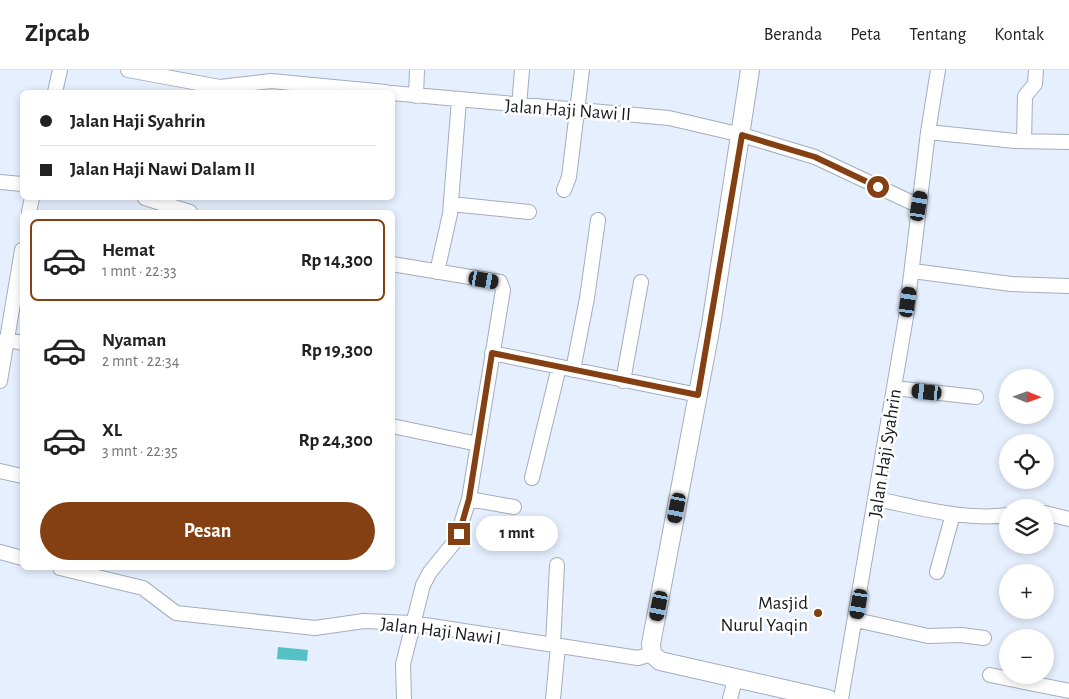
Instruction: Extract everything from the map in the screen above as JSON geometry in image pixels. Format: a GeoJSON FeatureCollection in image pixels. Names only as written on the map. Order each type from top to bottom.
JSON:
{"type":"FeatureCollection","features":[{"type":"Feature","properties":{"kind":"street"},"geometry":{"type":"LineString","coordinates":[[55,90],[60,70]]}},
{"type":"Feature","properties":{"kind":"street"},"geometry":{"type":"LineString","coordinates":[[128,70],[220,87],[271,81],[365,90]]}},
{"type":"Feature","properties":{"kind":"street"},"geometry":{"type":"LineString","coordinates":[[416,96],[417,70]]}},
{"type":"Feature","properties":{"kind":"street"},"geometry":{"type":"LineString","coordinates":[[519,106],[522,70]]}},
{"type":"Feature","properties":{"kind":"street"},"geometry":{"type":"LineString","coordinates":[[564,190],[569,176],[582,70]]}},
{"type":"Feature","properties":{"kind":"street"},"geometry":{"type":"LineString","coordinates":[[750,70],[742,135],[698,395],[651,644],[652,654],[660,661],[828,699]]}},
{"type":"Feature","properties":{"kind":"street","name":"Jalan Haji Syahrin"},"geometry":{"type":"LineString","coordinates":[[841,699],[856,620],[913,271],[928,132],[938,70]]}},
{"type":"Feature","properties":{"kind":"street"},"geometry":{"type":"LineString","coordinates":[[1024,141],[1026,96],[1035,84],[1036,70]]}},
{"type":"Feature","properties":{"kind":"street","name":"Jalan Haji Nawi II"},"geometry":{"type":"LineString","coordinates":[[395,93],[669,118],[742,135]]}},
{"type":"Feature","properties":{"kind":"street"},"geometry":{"type":"LineString","coordinates":[[437,272],[451,204],[459,100]]}},
{"type":"Feature","properties":{"kind":"street"},"geometry":{"type":"LineString","coordinates":[[928,132],[1024,141],[1069,142]]}},
{"type":"Feature","properties":{"kind":"street"},"geometry":{"type":"LineString","coordinates":[[742,135],[815,157],[919,206]]}},
{"type":"Feature","properties":{"kind":"street"},"geometry":{"type":"LineString","coordinates":[[0,182],[20,184]]}},
{"type":"Feature","properties":{"kind":"street"},"geometry":{"type":"LineString","coordinates":[[151,200],[178,210]]}},
{"type":"Feature","properties":{"kind":"street"},"geometry":{"type":"LineString","coordinates":[[451,204],[529,212]]}},
{"type":"Feature","properties":{"kind":"street"},"geometry":{"type":"LineString","coordinates":[[574,370],[598,220]]}},
{"type":"Feature","properties":{"kind":"street"},"geometry":{"type":"LineString","coordinates":[[0,381],[20,261]]}},
{"type":"Feature","properties":{"kind":"street"},"geometry":{"type":"LineString","coordinates":[[395,265],[500,282],[503,288],[469,499],[456,540],[422,585],[403,664],[404,699]]}},
{"type":"Feature","properties":{"kind":"street"},"geometry":{"type":"LineString","coordinates":[[913,271],[1011,284],[1069,286]]}},
{"type":"Feature","properties":{"kind":"street"},"geometry":{"type":"LineString","coordinates":[[623,381],[641,282]]}},
{"type":"Feature","properties":{"kind":"street"},"geometry":{"type":"LineString","coordinates":[[6,339],[20,342]]}},
{"type":"Feature","properties":{"kind":"street"},"geometry":{"type":"LineString","coordinates":[[492,353],[698,395]]}},
{"type":"Feature","properties":{"kind":"street"},"geometry":{"type":"LineString","coordinates":[[532,478],[559,367]]}},
{"type":"Feature","properties":{"kind":"street"},"geometry":{"type":"LineString","coordinates":[[894,388],[976,397]]}},
{"type":"Feature","properties":{"kind":"street"},"geometry":{"type":"LineString","coordinates":[[395,427],[478,444]]}},
{"type":"Feature","properties":{"kind":"street"},"geometry":{"type":"LineString","coordinates":[[0,471],[20,476]]}},
{"type":"Feature","properties":{"kind":"street"},"geometry":{"type":"LineString","coordinates":[[469,499],[514,507]]}},
{"type":"Feature","properties":{"kind":"street"},"geometry":{"type":"LineString","coordinates":[[876,499],[953,514],[986,517],[999,516]]}},
{"type":"Feature","properties":{"kind":"street"},"geometry":{"type":"LineString","coordinates":[[937,572],[953,514]]}},
{"type":"Feature","properties":{"kind":"street"},"geometry":{"type":"LineString","coordinates":[[1054,515],[1069,519]]}},
{"type":"Feature","properties":{"kind":"street"},"geometry":{"type":"LineString","coordinates":[[0,552],[20,557]]}},
{"type":"Feature","properties":{"kind":"street"},"geometry":{"type":"LineString","coordinates":[[553,699],[557,565]]}},
{"type":"Feature","properties":{"kind":"street","name":"Jalan Haji Nawi I"},"geometry":{"type":"LineString","coordinates":[[68,570],[143,588],[176,614],[308,628],[364,621],[412,623],[638,658],[652,654]]}},
{"type":"Feature","properties":{"kind":"street"},"geometry":{"type":"LineString","coordinates":[[856,620],[928,636],[961,635],[984,638]]}},
{"type":"Feature","properties":{"kind":"street"},"geometry":{"type":"LineString","coordinates":[[990,675],[1069,691]]}},
{"type":"Feature","properties":{"kind":"street"},"geometry":{"type":"LineString","coordinates":[[730,699],[735,679]]}},
{"type":"Feature","properties":{"kind":"water"},"geometry":{"type":"Polygon","coordinates":[[[278,647],[308,650],[307,661],[277,659],[278,647]]]}},
{"type":"Feature","properties":{"kind":"place","name":"Masjid Nurul Yaqin"},"geometry":{"type":"Point","coordinates":[818,613]}},
{"type":"Feature","properties":{"kind":"route"},"geometry":{"type":"LineString","coordinates":[[459,534],[469,499],[492,353],[698,395],[742,135],[781,145],[815,157],[878,187]]}}]}
